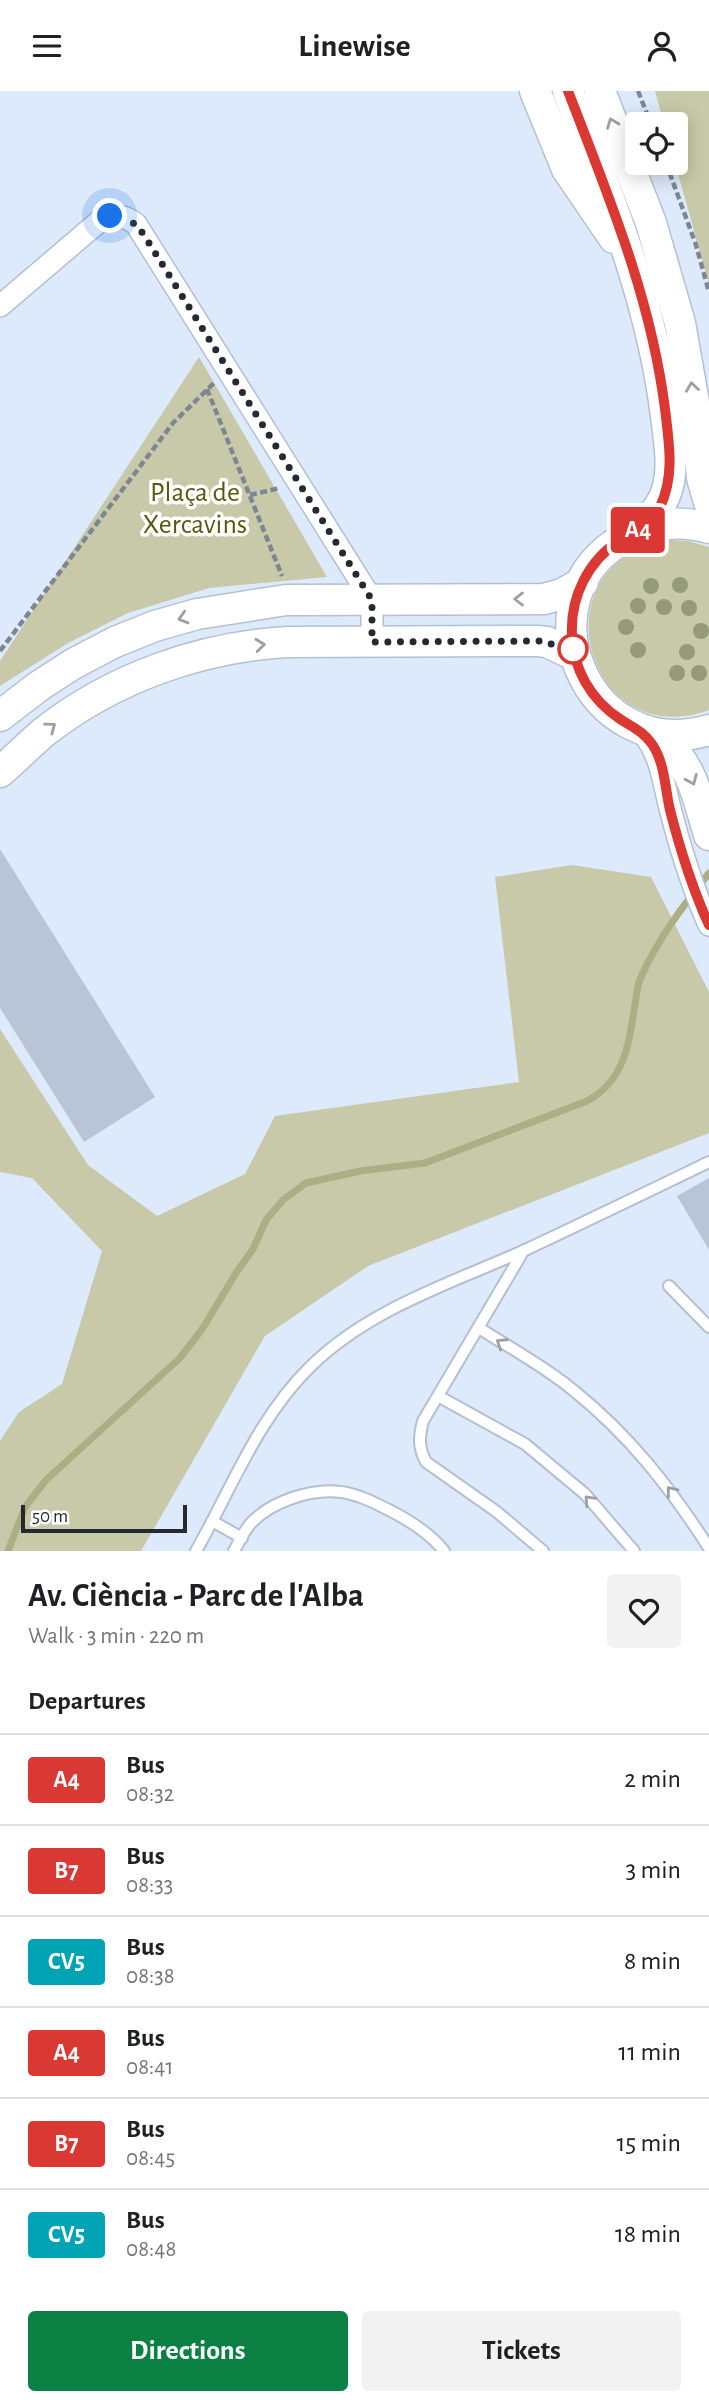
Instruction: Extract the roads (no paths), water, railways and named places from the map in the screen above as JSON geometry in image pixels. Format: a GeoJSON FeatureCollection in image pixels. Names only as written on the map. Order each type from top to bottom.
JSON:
{"type":"FeatureCollection","features":[{"type":"Feature","properties":{"kind":"main road"},"geometry":{"type":"LineString","coordinates":[[535,91],[567,169],[632,262]]}},
{"type":"Feature","properties":{"kind":"main road"},"geometry":{"type":"LineString","coordinates":[[568,91],[632,262],[646,310],[660,373],[670,463],[666,492],[658,511],[635,532],[602,555],[583,582],[573,613],[571,630],[574,655],[585,681],[597,699],[619,718],[648,731],[671,746],[693,779],[709,835]]}},
{"type":"Feature","properties":{"kind":"main road"},"geometry":{"type":"LineString","coordinates":[[600,91],[651,223],[680,323],[697,420],[702,478],[709,502]]}},
{"type":"Feature","properties":{"kind":"main road"},"geometry":{"type":"LineString","coordinates":[[635,532],[667,524],[692,524],[709,529]]}},
{"type":"Feature","properties":{"kind":"main road"},"geometry":{"type":"LineString","coordinates":[[0,716],[39,685],[72,664],[115,642],[155,626],[197,614],[286,600],[544,599],[562,594],[583,582]]}},
{"type":"Feature","properties":{"kind":"main road"},"geometry":{"type":"LineString","coordinates":[[0,772],[43,733],[78,708],[124,683],[203,654],[288,642],[538,641],[547,642],[574,655]]}},
{"type":"Feature","properties":{"kind":"main road"},"geometry":{"type":"LineString","coordinates":[[648,731],[688,735],[709,730]]}},
{"type":"Feature","properties":{"kind":"street"},"geometry":{"type":"LineString","coordinates":[[0,306],[102,219],[123,216],[136,224],[372,600],[372,642]]}},
{"type":"Feature","properties":{"kind":"street"},"geometry":{"type":"LineString","coordinates":[[648,731],[660,762],[685,862],[709,925]]}},
{"type":"Feature","properties":{"kind":"lane"},"geometry":{"type":"LineString","coordinates":[[196,1551],[244,1457],[278,1403],[309,1367],[336,1344],[415,1297],[524,1250],[709,1162]]}},
{"type":"Feature","properties":{"kind":"lane"},"geometry":{"type":"LineString","coordinates":[[524,1250],[423,1421],[419,1450],[426,1462],[497,1512],[543,1551]]}},
{"type":"Feature","properties":{"kind":"lane"},"geometry":{"type":"LineString","coordinates":[[669,1286],[709,1327]]}},
{"type":"Feature","properties":{"kind":"lane"},"geometry":{"type":"LineString","coordinates":[[479,1328],[571,1388],[625,1435],[677,1497],[709,1548]]}},
{"type":"Feature","properties":{"kind":"lane"},"geometry":{"type":"LineString","coordinates":[[438,1396],[525,1444],[585,1494],[634,1551]]}},
{"type":"Feature","properties":{"kind":"lane"},"geometry":{"type":"LineString","coordinates":[[234,1551],[251,1523],[267,1511],[287,1500],[319,1491],[343,1492],[374,1503],[407,1519],[444,1551]]}},
{"type":"Feature","properties":{"kind":"lane"},"geometry":{"type":"LineString","coordinates":[[212,1521],[242,1538]]}},
{"type":"Feature","properties":{"kind":"waterway"},"geometry":{"type":"LineString","coordinates":[[8,1551],[25,1507],[46,1480],[180,1358],[203,1328],[253,1249],[266,1220],[283,1200],[306,1183],[360,1171],[425,1163],[587,1101],[600,1093],[610,1083],[623,1060],[639,983],[648,963],[672,923],[709,873]]}},
{"type":"Feature","properties":{"kind":"park label","name":"Plaça de Xercavins"},"geometry":{"type":"Point","coordinates":[195,509]}}]}
